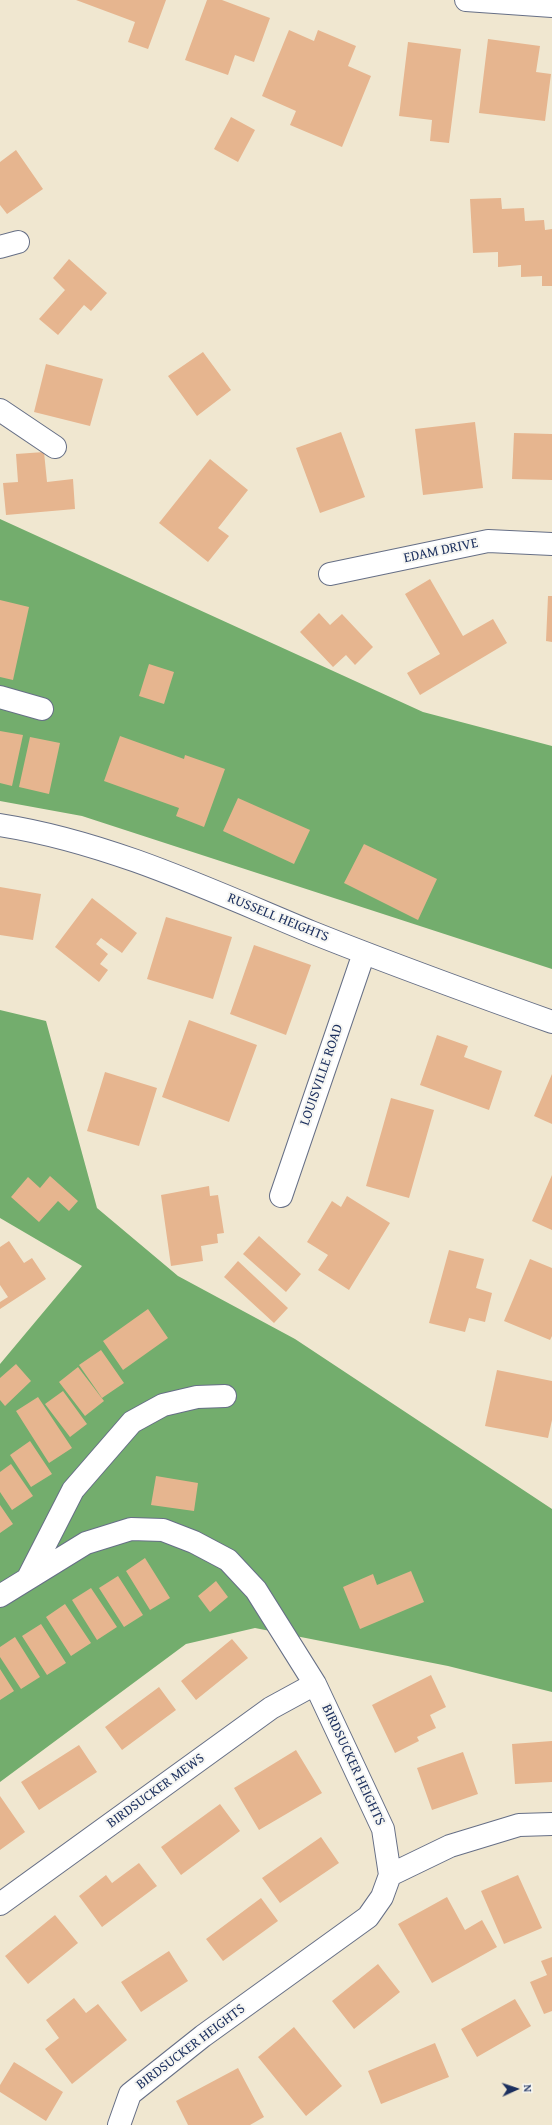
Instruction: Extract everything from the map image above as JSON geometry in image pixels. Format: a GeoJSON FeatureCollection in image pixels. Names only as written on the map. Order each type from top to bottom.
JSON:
{"type":"FeatureCollection","features":[{"type":"Feature","properties":{"kind":"street"},"geometry":{"type":"LineString","coordinates":[[466,0],[552,6]]}},
{"type":"Feature","properties":{"kind":"street"},"geometry":{"type":"LineString","coordinates":[[0,410],[55,447]]}},
{"type":"Feature","properties":{"kind":"street","name":"EDAM DRIVE"},"geometry":{"type":"LineString","coordinates":[[330,574],[488,541],[552,544]]}},
{"type":"Feature","properties":{"kind":"street"},"geometry":{"type":"LineString","coordinates":[[0,697],[42,709]]}},
{"type":"Feature","properties":{"kind":"street","name":"RUSSELL HEIGHTS"},"geometry":{"type":"LineString","coordinates":[[0,825],[35,830],[144,863],[364,953],[552,1022]]}},
{"type":"Feature","properties":{"kind":"street","name":"LOUISVILLE ROAD"},"geometry":{"type":"LineString","coordinates":[[281,1196],[364,953]]}},
{"type":"Feature","properties":{"kind":"street"},"geometry":{"type":"LineString","coordinates":[[28,1578],[73,1490],[132,1422],[163,1405],[197,1397],[225,1396]]}},
{"type":"Feature","properties":{"kind":"street","name":"BIRDSUCKER HEIGHTS"},"geometry":{"type":"LineString","coordinates":[[0,1596],[86,1542],[131,1529],[163,1530],[194,1542],[228,1560],[256,1590],[315,1684],[384,1829],[390,1875],[382,1897],[368,1917],[203,2036],[130,2094],[120,2125]]}},
{"type":"Feature","properties":{"kind":"street","name":"BIRDSUCKER MEWS"},"geometry":{"type":"LineString","coordinates":[[0,1904],[271,1708],[315,1684]]}},
{"type":"Feature","properties":{"kind":"street"},"geometry":{"type":"LineString","coordinates":[[390,1875],[450,1846],[519,1825],[552,1824]]}},
{"type":"Feature","properties":{"kind":"green space"},"geometry":{"type":"Polygon","coordinates":[[[0,519],[423,712],[552,746],[552,969],[82,816],[0,801],[0,519]]]}},
{"type":"Feature","properties":{"kind":"green space"},"geometry":{"type":"Polygon","coordinates":[[[0,1010],[46,1021],[97,1208],[178,1276],[295,1339],[552,1509],[552,1692],[448,1666],[255,1628],[186,1644],[0,1782],[0,1364],[82,1266],[0,1218],[0,1010]]]}},
{"type":"Feature","properties":{"kind":"building"},"geometry":{"type":"Polygon","coordinates":[[[76,0],[166,0],[148,49],[128,42],[135,22],[76,0]]]}},
{"type":"Feature","properties":{"kind":"building"},"geometry":{"type":"Polygon","coordinates":[[[207,0],[222,0],[270,18],[254,62],[235,55],[228,75],[185,60],[207,0]]]}},
{"type":"Feature","properties":{"kind":"building"},"geometry":{"type":"Polygon","coordinates":[[[289,30],[314,41],[318,30],[356,46],[348,66],[371,76],[342,147],[290,125],[296,111],[262,96],[289,30]]]}},
{"type":"Feature","properties":{"kind":"building"},"geometry":{"type":"Polygon","coordinates":[[[488,39],[540,46],[536,72],[551,74],[545,121],[479,113],[488,39]]]}},
{"type":"Feature","properties":{"kind":"building"},"geometry":{"type":"Polygon","coordinates":[[[408,42],[461,49],[449,143],[430,141],[432,120],[399,116],[408,42]]]}},
{"type":"Feature","properties":{"kind":"building"},"geometry":{"type":"Polygon","coordinates":[[[231,117],[255,130],[238,162],[214,149],[231,117]]]}},
{"type":"Feature","properties":{"kind":"building"},"geometry":{"type":"Polygon","coordinates":[[[16,150],[43,189],[7,214],[0,205],[0,162],[16,150]]]}},
{"type":"Feature","properties":{"kind":"building"},"geometry":{"type":"Polygon","coordinates":[[[501,198],[502,209],[524,208],[525,221],[544,220],[545,230],[552,229],[552,286],[542,286],[542,276],[521,277],[521,265],[498,267],[498,252],[473,253],[470,199],[501,198]]]}},
{"type":"Feature","properties":{"kind":"building"},"geometry":{"type":"Polygon","coordinates":[[[69,259],[107,293],[91,311],[84,305],[58,335],[39,319],[65,290],[53,278],[69,259]]]}},
{"type":"Feature","properties":{"kind":"building"},"geometry":{"type":"Polygon","coordinates":[[[203,352],[231,390],[197,416],[168,376],[203,352]]]}},
{"type":"Feature","properties":{"kind":"building"},"geometry":{"type":"Polygon","coordinates":[[[46,364],[103,379],[90,426],[34,412],[46,364]]]}},
{"type":"Feature","properties":{"kind":"building"},"geometry":{"type":"Polygon","coordinates":[[[475,422],[483,488],[423,495],[415,429],[475,422]]]}},
{"type":"Feature","properties":{"kind":"building"},"geometry":{"type":"Polygon","coordinates":[[[341,432],[365,497],[320,513],[296,448],[341,432]]]}},
{"type":"Feature","properties":{"kind":"building"},"geometry":{"type":"Polygon","coordinates":[[[514,433],[552,434],[552,480],[512,479],[514,433]]]}},
{"type":"Feature","properties":{"kind":"building"},"geometry":{"type":"Polygon","coordinates":[[[44,452],[47,482],[73,479],[75,509],[6,515],[3,483],[18,482],[16,454],[44,452]]]}},
{"type":"Feature","properties":{"kind":"building"},"geometry":{"type":"Polygon","coordinates":[[[210,459],[248,490],[218,528],[229,536],[208,562],[159,523],[210,459]]]}},
{"type":"Feature","properties":{"kind":"building"},"geometry":{"type":"Polygon","coordinates":[[[430,579],[463,636],[493,619],[507,643],[420,695],[407,673],[440,654],[405,594],[430,579]]]}},
{"type":"Feature","properties":{"kind":"building"},"geometry":{"type":"Polygon","coordinates":[[[548,596],[552,596],[552,642],[546,641],[548,596]]]}},
{"type":"Feature","properties":{"kind":"building"},"geometry":{"type":"Polygon","coordinates":[[[0,600],[29,607],[13,680],[0,677],[0,600]]]}},
{"type":"Feature","properties":{"kind":"building"},"geometry":{"type":"Polygon","coordinates":[[[319,613],[330,625],[342,614],[373,647],[355,665],[346,655],[333,667],[300,632],[319,613]]]}},
{"type":"Feature","properties":{"kind":"building"},"geometry":{"type":"Polygon","coordinates":[[[149,664],[174,672],[164,704],[139,696],[149,664]]]}},
{"type":"Feature","properties":{"kind":"building"},"geometry":{"type":"Polygon","coordinates":[[[0,731],[23,735],[12,786],[0,783],[0,731]]]}},
{"type":"Feature","properties":{"kind":"building"},"geometry":{"type":"Polygon","coordinates":[[[120,736],[184,759],[185,755],[225,769],[204,827],[176,816],[179,808],[104,781],[120,736]]]}},
{"type":"Feature","properties":{"kind":"building"},"geometry":{"type":"Polygon","coordinates":[[[30,737],[60,743],[49,794],[19,787],[30,737]]]}},
{"type":"Feature","properties":{"kind":"building"},"geometry":{"type":"Polygon","coordinates":[[[238,798],[310,830],[294,864],[223,831],[238,798]]]}},
{"type":"Feature","properties":{"kind":"building"},"geometry":{"type":"Polygon","coordinates":[[[364,844],[437,879],[418,920],[344,883],[364,844]]]}},
{"type":"Feature","properties":{"kind":"building"},"geometry":{"type":"Polygon","coordinates":[[[0,887],[41,894],[33,940],[0,935],[0,887]]]}},
{"type":"Feature","properties":{"kind":"building"},"geometry":{"type":"Polygon","coordinates":[[[92,898],[137,933],[122,953],[101,938],[96,944],[108,954],[100,964],[108,970],[99,982],[55,947],[92,898]]]}},
{"type":"Feature","properties":{"kind":"building"},"geometry":{"type":"Polygon","coordinates":[[[166,917],[232,937],[213,999],[147,979],[166,917]]]}},
{"type":"Feature","properties":{"kind":"building"},"geometry":{"type":"Polygon","coordinates":[[[254,945],[311,965],[286,1035],[230,1014],[254,945]]]}},
{"type":"Feature","properties":{"kind":"building"},"geometry":{"type":"Polygon","coordinates":[[[189,1020],[257,1045],[229,1122],[162,1097],[189,1020]]]}},
{"type":"Feature","properties":{"kind":"building"},"geometry":{"type":"Polygon","coordinates":[[[437,1035],[468,1046],[464,1057],[502,1071],[489,1110],[420,1085],[437,1035]]]}},
{"type":"Feature","properties":{"kind":"building"},"geometry":{"type":"Polygon","coordinates":[[[105,1072],[157,1088],[139,1146],[87,1131],[105,1072]]]}},
{"type":"Feature","properties":{"kind":"building"},"geometry":{"type":"Polygon","coordinates":[[[552,1074],[552,1124],[534,1116],[552,1074]]]}},
{"type":"Feature","properties":{"kind":"building"},"geometry":{"type":"Polygon","coordinates":[[[391,1098],[434,1110],[409,1198],[366,1186],[391,1098]]]}},
{"type":"Feature","properties":{"kind":"building"},"geometry":{"type":"Polygon","coordinates":[[[552,1175],[552,1230],[532,1221],[552,1175]]]}},
{"type":"Feature","properties":{"kind":"building"},"geometry":{"type":"Polygon","coordinates":[[[50,1176],[78,1201],[69,1211],[58,1201],[39,1222],[11,1197],[28,1177],[40,1188],[50,1176]]]}},
{"type":"Feature","properties":{"kind":"building"},"geometry":{"type":"Polygon","coordinates":[[[209,1186],[210,1196],[218,1195],[224,1233],[217,1234],[218,1243],[201,1246],[203,1261],[171,1266],[161,1195],[209,1186]]]}},
{"type":"Feature","properties":{"kind":"building"},"geometry":{"type":"Polygon","coordinates":[[[347,1196],[390,1223],[349,1290],[318,1270],[328,1255],[307,1242],[332,1201],[341,1207],[347,1196]]]}},
{"type":"Feature","properties":{"kind":"building"},"geometry":{"type":"Polygon","coordinates":[[[259,1236],[301,1274],[286,1292],[243,1254],[259,1236]]]}},
{"type":"Feature","properties":{"kind":"building"},"geometry":{"type":"Polygon","coordinates":[[[9,1241],[24,1263],[32,1258],[46,1279],[0,1309],[0,1302],[8,1297],[0,1285],[0,1247],[9,1241]]]}},
{"type":"Feature","properties":{"kind":"building"},"geometry":{"type":"Polygon","coordinates":[[[449,1250],[484,1259],[476,1288],[492,1293],[485,1322],[469,1318],[465,1332],[429,1323],[449,1250]]]}},
{"type":"Feature","properties":{"kind":"building"},"geometry":{"type":"Polygon","coordinates":[[[530,1259],[552,1268],[552,1336],[550,1340],[504,1321],[530,1259]]]}},
{"type":"Feature","properties":{"kind":"building"},"geometry":{"type":"Polygon","coordinates":[[[238,1261],[288,1308],[274,1323],[224,1277],[238,1261]]]}},
{"type":"Feature","properties":{"kind":"building"},"geometry":{"type":"Polygon","coordinates":[[[148,1309],[168,1338],[123,1370],[103,1341],[148,1309]]]}},
{"type":"Feature","properties":{"kind":"building"},"geometry":{"type":"Polygon","coordinates":[[[101,1350],[124,1383],[102,1398],[79,1365],[101,1350]]]}},
{"type":"Feature","properties":{"kind":"building"},"geometry":{"type":"Polygon","coordinates":[[[16,1364],[31,1381],[5,1406],[0,1400],[0,1378],[16,1364]]]}},
{"type":"Feature","properties":{"kind":"building"},"geometry":{"type":"Polygon","coordinates":[[[78,1367],[104,1401],[85,1416],[59,1382],[78,1367]]]}},
{"type":"Feature","properties":{"kind":"building"},"geometry":{"type":"Polygon","coordinates":[[[497,1370],[552,1381],[552,1420],[548,1438],[485,1426],[497,1370]]]}},
{"type":"Feature","properties":{"kind":"building"},"geometry":{"type":"Polygon","coordinates":[[[63,1391],[87,1424],[70,1437],[45,1404],[63,1391]]]}},
{"type":"Feature","properties":{"kind":"building"},"geometry":{"type":"Polygon","coordinates":[[[38,1397],[72,1448],[49,1463],[16,1411],[38,1397]]]}},
{"type":"Feature","properties":{"kind":"building"},"geometry":{"type":"Polygon","coordinates":[[[30,1441],[52,1474],[31,1487],[10,1455],[30,1441]]]}},
{"type":"Feature","properties":{"kind":"building"},"geometry":{"type":"Polygon","coordinates":[[[11,1464],[33,1496],[12,1510],[0,1492],[0,1472],[11,1464]]]}},
{"type":"Feature","properties":{"kind":"building"},"geometry":{"type":"Polygon","coordinates":[[[156,1476],[198,1483],[194,1511],[151,1505],[156,1476]]]}},
{"type":"Feature","properties":{"kind":"building"},"geometry":{"type":"Polygon","coordinates":[[[0,1505],[13,1524],[0,1533],[0,1505]]]}},
{"type":"Feature","properties":{"kind":"building"},"geometry":{"type":"Polygon","coordinates":[[[145,1558],[170,1598],[150,1610],[126,1571],[145,1558]]]}},
{"type":"Feature","properties":{"kind":"building"},"geometry":{"type":"Polygon","coordinates":[[[411,1571],[424,1602],[360,1629],[343,1587],[373,1574],[377,1585],[411,1571]]]}},
{"type":"Feature","properties":{"kind":"building"},"geometry":{"type":"Polygon","coordinates":[[[118,1576],[143,1615],[124,1627],[99,1588],[118,1576]]]}},
{"type":"Feature","properties":{"kind":"building"},"geometry":{"type":"Polygon","coordinates":[[[216,1581],[228,1597],[210,1612],[198,1596],[216,1581]]]}},
{"type":"Feature","properties":{"kind":"building"},"geometry":{"type":"Polygon","coordinates":[[[91,1588],[117,1627],[97,1640],[72,1600],[91,1588]]]}},
{"type":"Feature","properties":{"kind":"building"},"geometry":{"type":"Polygon","coordinates":[[[65,1604],[91,1643],[71,1656],[46,1617],[65,1604]]]}},
{"type":"Feature","properties":{"kind":"building"},"geometry":{"type":"Polygon","coordinates":[[[41,1624],[66,1663],[47,1675],[22,1636],[41,1624]]]}},
{"type":"Feature","properties":{"kind":"building"},"geometry":{"type":"Polygon","coordinates":[[[15,1637],[40,1677],[21,1689],[0,1657],[0,1647],[15,1637]]]}},
{"type":"Feature","properties":{"kind":"building"},"geometry":{"type":"Polygon","coordinates":[[[232,1639],[248,1658],[196,1700],[181,1681],[232,1639]]]}},
{"type":"Feature","properties":{"kind":"building"},"geometry":{"type":"Polygon","coordinates":[[[0,1669],[14,1691],[0,1700],[0,1669]]]}},
{"type":"Feature","properties":{"kind":"building"},"geometry":{"type":"Polygon","coordinates":[[[431,1675],[446,1707],[430,1715],[436,1728],[417,1737],[419,1741],[395,1753],[372,1705],[431,1675]]]}},
{"type":"Feature","properties":{"kind":"building"},"geometry":{"type":"Polygon","coordinates":[[[159,1687],[176,1710],[122,1750],[105,1727],[159,1687]]]}},
{"type":"Feature","properties":{"kind":"building"},"geometry":{"type":"Polygon","coordinates":[[[552,1741],[552,1782],[515,1784],[512,1744],[552,1741]]]}},
{"type":"Feature","properties":{"kind":"building"},"geometry":{"type":"Polygon","coordinates":[[[79,1745],[97,1772],[39,1810],[21,1782],[79,1745]]]}},
{"type":"Feature","properties":{"kind":"building"},"geometry":{"type":"Polygon","coordinates":[[[296,1750],[322,1793],[259,1830],[234,1788],[296,1750]]]}},
{"type":"Feature","properties":{"kind":"building"},"geometry":{"type":"Polygon","coordinates":[[[463,1752],[478,1794],[432,1810],[417,1768],[463,1752]]]}},
{"type":"Feature","properties":{"kind":"building"},"geometry":{"type":"Polygon","coordinates":[[[0,1796],[25,1832],[0,1850],[0,1796]]]}},
{"type":"Feature","properties":{"kind":"building"},"geometry":{"type":"Polygon","coordinates":[[[220,1804],[240,1831],[181,1875],[161,1847],[220,1804]]]}},
{"type":"Feature","properties":{"kind":"building"},"geometry":{"type":"Polygon","coordinates":[[[321,1837],[339,1863],[280,1903],[262,1878],[321,1837]]]}},
{"type":"Feature","properties":{"kind":"building"},"geometry":{"type":"Polygon","coordinates":[[[139,1863],[157,1886],[102,1927],[79,1896],[106,1875],[112,1883],[139,1863]]]}},
{"type":"Feature","properties":{"kind":"building"},"geometry":{"type":"Polygon","coordinates":[[[518,1875],[542,1928],[504,1944],[481,1891],[518,1875]]]}},
{"type":"Feature","properties":{"kind":"building"},"geometry":{"type":"Polygon","coordinates":[[[447,1897],[465,1930],[482,1920],[497,1947],[432,1983],[398,1924],[447,1897]]]}},
{"type":"Feature","properties":{"kind":"building"},"geometry":{"type":"Polygon","coordinates":[[[261,1898],[278,1921],[223,1961],[206,1939],[261,1898]]]}},
{"type":"Feature","properties":{"kind":"building"},"geometry":{"type":"Polygon","coordinates":[[[55,1915],[78,1943],[28,1984],[5,1956],[55,1915]]]}},
{"type":"Feature","properties":{"kind":"building"},"geometry":{"type":"Polygon","coordinates":[[[169,1951],[188,1981],[141,2012],[121,1982],[169,1951]]]}},
{"type":"Feature","properties":{"kind":"building"},"geometry":{"type":"Polygon","coordinates":[[[552,1957],[552,2011],[544,2014],[530,1982],[547,1975],[541,1961],[552,1957]]]}},
{"type":"Feature","properties":{"kind":"building"},"geometry":{"type":"Polygon","coordinates":[[[378,1964],[400,1992],[354,2029],[332,2001],[378,1964]]]}},
{"type":"Feature","properties":{"kind":"building"},"geometry":{"type":"Polygon","coordinates":[[[74,1998],[86,2013],[98,2004],[127,2040],[72,2084],[45,2049],[59,2038],[46,2020],[74,1998]]]}},
{"type":"Feature","properties":{"kind":"building"},"geometry":{"type":"Polygon","coordinates":[[[515,1999],[531,2026],[477,2057],[461,2029],[515,1999]]]}},
{"type":"Feature","properties":{"kind":"building"},"geometry":{"type":"Polygon","coordinates":[[[294,2027],[342,2086],[306,2116],[258,2057],[294,2027]]]}},
{"type":"Feature","properties":{"kind":"building"},"geometry":{"type":"Polygon","coordinates":[[[435,2043],[449,2077],[381,2104],[368,2071],[435,2043]]]}},
{"type":"Feature","properties":{"kind":"building"},"geometry":{"type":"Polygon","coordinates":[[[14,2062],[63,2092],[46,2121],[0,2092],[0,2085],[14,2062]]]}},
{"type":"Feature","properties":{"kind":"building"},"geometry":{"type":"Polygon","coordinates":[[[238,2068],[264,2117],[250,2125],[188,2125],[176,2101],[238,2068]]]}}]}
